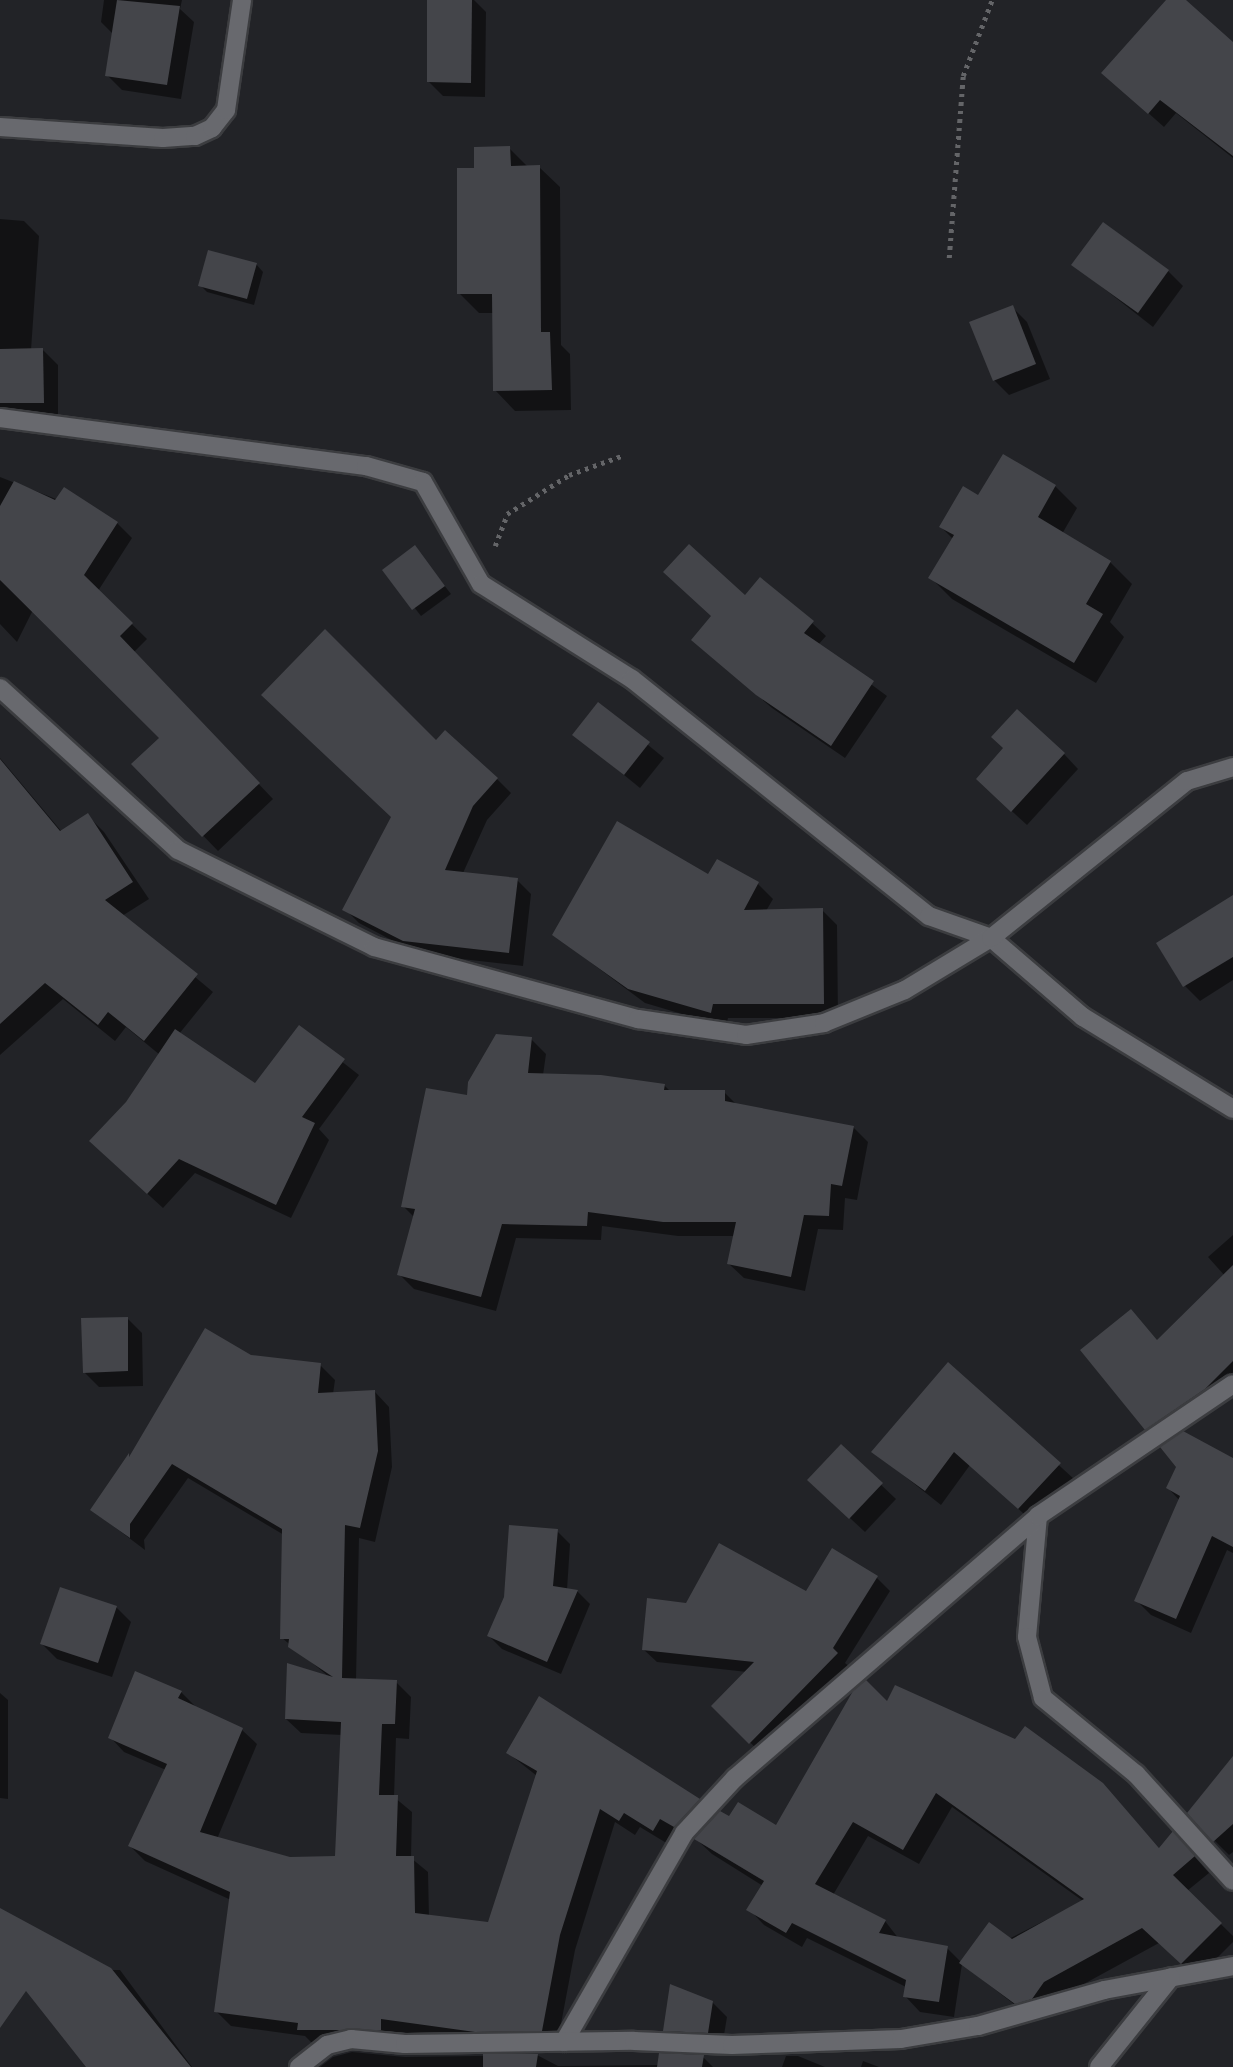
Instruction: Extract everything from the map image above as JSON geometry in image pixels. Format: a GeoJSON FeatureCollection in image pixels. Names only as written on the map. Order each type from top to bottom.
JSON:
{"type":"FeatureCollection","features":[{"type":"Feature","properties":{"kind":"street"},"geometry":{"type":"LineString","coordinates":[[0,127],[163,138],[195,136],[212,128],[226,110],[242,0]]}},
{"type":"Feature","properties":{"kind":"street"},"geometry":{"type":"LineString","coordinates":[[0,418],[366,466],[423,482],[481,584],[632,679],[929,916],[991,938],[1083,1017],[1233,1109]]}},
{"type":"Feature","properties":{"kind":"street"},"geometry":{"type":"LineString","coordinates":[[0,688],[177,850],[374,947],[638,1020],[746,1035],[824,1023],[905,990],[991,938],[1187,781],[1233,766]]}},
{"type":"Feature","properties":{"kind":"street"},"geometry":{"type":"LineString","coordinates":[[564,2042],[684,1833],[735,1777],[1038,1516],[1233,1384]]}},
{"type":"Feature","properties":{"kind":"street"},"geometry":{"type":"LineString","coordinates":[[1038,1516],[1027,1637],[1043,1698],[1136,1774],[1233,1881]]}},
{"type":"Feature","properties":{"kind":"street"},"geometry":{"type":"LineString","coordinates":[[299,2067],[327,2045],[351,2039],[405,2045],[564,2042],[732,2045],[901,2039],[978,2026],[1104,1990],[1233,1966]]}},
{"type":"Feature","properties":{"kind":"street"},"geometry":{"type":"LineString","coordinates":[[1099,2067],[1171,1977]]}},
{"type":"Feature","properties":{"kind":"path"},"geometry":{"type":"LineString","coordinates":[[949,258],[963,76],[992,0]]}},
{"type":"Feature","properties":{"kind":"path"},"geometry":{"type":"LineString","coordinates":[[481,584],[507,514],[569,475],[624,455]]}},
{"type":"Feature","properties":{"kind":"building"},"geometry":{"type":"Polygon","coordinates":[[[117,0],[180,6],[167,85],[105,76],[117,0]]]}},
{"type":"Feature","properties":{"kind":"building"},"geometry":{"type":"Polygon","coordinates":[[[427,0],[472,0],[471,83],[427,82],[427,0]]]}},
{"type":"Feature","properties":{"kind":"building"},"geometry":{"type":"Polygon","coordinates":[[[1166,0],[1186,0],[1233,42],[1233,156],[1160,100],[1148,114],[1101,73],[1166,0]]]}},
{"type":"Feature","properties":{"kind":"building"},"geometry":{"type":"Polygon","coordinates":[[[510,146],[511,166],[540,165],[541,332],[550,332],[552,390],[493,391],[492,294],[457,294],[457,168],[474,168],[474,147],[510,146]]]}},
{"type":"Feature","properties":{"kind":"building"},"geometry":{"type":"Polygon","coordinates":[[[1103,222],[1169,270],[1138,313],[1071,265],[1103,222]]]}},
{"type":"Feature","properties":{"kind":"building"},"geometry":{"type":"Polygon","coordinates":[[[208,250],[257,263],[247,299],[198,286],[208,250]]]}},
{"type":"Feature","properties":{"kind":"building"},"geometry":{"type":"Polygon","coordinates":[[[1013,305],[1036,364],[993,381],[969,322],[1013,305]]]}},
{"type":"Feature","properties":{"kind":"building"},"geometry":{"type":"Polygon","coordinates":[[[43,348],[44,403],[0,403],[0,349],[43,348]]]}},
{"type":"Feature","properties":{"kind":"building"},"geometry":{"type":"Polygon","coordinates":[[[1003,454],[1056,485],[1038,517],[1111,561],[1086,604],[1103,614],[1074,663],[928,578],[954,535],[939,527],[963,486],[978,495],[1003,454]]]}},
{"type":"Feature","properties":{"kind":"building"},"geometry":{"type":"Polygon","coordinates":[[[14,481],[55,500],[64,487],[118,522],[84,575],[133,623],[120,636],[260,783],[202,837],[131,764],[159,738],[0,580],[0,506],[14,481]]]}},
{"type":"Feature","properties":{"kind":"building"},"geometry":{"type":"Polygon","coordinates":[[[689,544],[745,595],[760,577],[814,621],[804,633],[874,681],[831,746],[756,695],[691,640],[711,616],[663,572],[689,544]]]}},
{"type":"Feature","properties":{"kind":"building"},"geometry":{"type":"Polygon","coordinates":[[[415,545],[445,586],[412,610],[382,570],[415,545]]]}},
{"type":"Feature","properties":{"kind":"building"},"geometry":{"type":"Polygon","coordinates":[[[325,629],[436,740],[445,730],[498,778],[473,806],[445,870],[518,878],[509,953],[403,941],[342,910],[391,817],[261,695],[325,629]]]}},
{"type":"Feature","properties":{"kind":"building"},"geometry":{"type":"Polygon","coordinates":[[[598,702],[650,742],[624,775],[572,735],[598,702]]]}},
{"type":"Feature","properties":{"kind":"building"},"geometry":{"type":"Polygon","coordinates":[[[1017,709],[1065,753],[1011,812],[976,779],[1003,748],[991,737],[1017,709]]]}},
{"type":"Feature","properties":{"kind":"building"},"geometry":{"type":"Polygon","coordinates":[[[0,759],[60,831],[88,813],[133,882],[105,900],[198,974],[144,1041],[108,1012],[98,1025],[45,983],[0,1024],[0,759]]]}},
{"type":"Feature","properties":{"kind":"building"},"geometry":{"type":"Polygon","coordinates":[[[617,821],[708,874],[717,859],[759,882],[744,910],[823,908],[824,1004],[713,1004],[711,1013],[628,989],[552,935],[617,821]]]}},
{"type":"Feature","properties":{"kind":"building"},"geometry":{"type":"Polygon","coordinates":[[[1233,895],[1233,957],[1183,987],[1156,943],[1233,895]]]}},
{"type":"Feature","properties":{"kind":"building"},"geometry":{"type":"Polygon","coordinates":[[[299,1025],[345,1059],[302,1117],[315,1123],[276,1205],[179,1159],[147,1194],[89,1141],[126,1102],[175,1029],[255,1083],[299,1025]]]}},
{"type":"Feature","properties":{"kind":"building"},"geometry":{"type":"Polygon","coordinates":[[[496,1034],[532,1037],[528,1073],[601,1075],[665,1084],[664,1090],[725,1090],[725,1101],[854,1126],[842,1186],[831,1184],[829,1216],[804,1215],[791,1277],[727,1264],[736,1222],[663,1222],[588,1212],[587,1226],[502,1224],[481,1297],[397,1275],[415,1209],[401,1207],[426,1088],[467,1095],[468,1082],[496,1034]]]}},
{"type":"Feature","properties":{"kind":"building"},"geometry":{"type":"Polygon","coordinates":[[[1233,1265],[1233,1361],[1205,1389],[1145,1430],[1080,1350],[1131,1309],[1157,1340],[1233,1265]]]}},
{"type":"Feature","properties":{"kind":"building"},"geometry":{"type":"Polygon","coordinates":[[[128,1317],[128,1371],[83,1373],[81,1318],[128,1317]]]}},
{"type":"Feature","properties":{"kind":"building"},"geometry":{"type":"Polygon","coordinates":[[[205,1328],[251,1355],[321,1363],[318,1393],[375,1390],[378,1451],[360,1528],[345,1525],[342,1678],[397,1680],[395,1724],[382,1724],[379,1795],[398,1795],[396,1856],[414,1856],[415,1913],[488,1922],[537,1771],[506,1753],[539,1696],[700,1799],[674,1827],[660,1819],[653,1831],[624,1813],[619,1821],[600,1809],[560,1935],[542,2031],[475,2032],[381,2019],[381,2030],[297,2030],[298,2023],[214,2012],[230,1892],[128,1846],[167,1764],[108,1738],[135,1671],[182,1691],[178,1698],[243,1728],[200,1832],[290,1857],[335,1856],[341,1722],[285,1719],[287,1663],[333,1677],[288,1647],[289,1639],[280,1639],[282,1529],[172,1464],[130,1524],[130,1538],[90,1510],[129,1453],[129,1457],[205,1328]]]}},
{"type":"Feature","properties":{"kind":"building"},"geometry":{"type":"Polygon","coordinates":[[[948,1362],[1061,1463],[1018,1509],[954,1452],[925,1491],[871,1452],[948,1362]]]}},
{"type":"Feature","properties":{"kind":"building"},"geometry":{"type":"Polygon","coordinates":[[[1183,1431],[1233,1458],[1233,1547],[1212,1536],[1176,1619],[1134,1601],[1180,1496],[1166,1488],[1176,1467],[1160,1447],[1183,1431]]]}},
{"type":"Feature","properties":{"kind":"building"},"geometry":{"type":"Polygon","coordinates":[[[841,1444],[883,1483],[849,1519],[807,1480],[841,1444]]]}},
{"type":"Feature","properties":{"kind":"building"},"geometry":{"type":"Polygon","coordinates":[[[509,1525],[558,1529],[553,1586],[578,1590],[547,1662],[487,1636],[504,1597],[509,1525]]]}},
{"type":"Feature","properties":{"kind":"building"},"geometry":{"type":"Polygon","coordinates":[[[719,1543],[806,1591],[832,1548],[878,1576],[833,1648],[838,1653],[749,1744],[711,1706],[754,1662],[642,1650],[647,1598],[686,1603],[719,1543]]]}},
{"type":"Feature","properties":{"kind":"building"},"geometry":{"type":"Polygon","coordinates":[[[60,1587],[117,1606],[98,1663],[40,1644],[60,1587]]]}},
{"type":"Feature","properties":{"kind":"building"},"geometry":{"type":"Polygon","coordinates":[[[866,1680],[887,1701],[895,1685],[1015,1739],[1025,1726],[1103,1783],[1159,1848],[1173,1831],[1195,1856],[1173,1875],[1222,1923],[1181,1964],[1142,1928],[1044,1982],[1032,1999],[1015,2004],[959,1963],[989,1922],[1012,1939],[1084,1899],[936,1793],[903,1850],[853,1822],[815,1884],[886,1920],[879,1933],[948,1946],[939,2002],[903,1997],[906,1980],[792,1923],[786,1933],[746,1910],[764,1881],[694,1839],[720,1811],[729,1816],[738,1802],[776,1825],[853,1691],[866,1680]]]}},
{"type":"Feature","properties":{"kind":"building"},"geometry":{"type":"Polygon","coordinates":[[[1233,1756],[1233,1824],[1213,1842],[1187,1813],[1233,1756]]]}},
{"type":"Feature","properties":{"kind":"building"},"geometry":{"type":"Polygon","coordinates":[[[0,1908],[111,1968],[191,2067],[86,2067],[26,1991],[0,2028],[0,1908]]]}},
{"type":"Feature","properties":{"kind":"building"},"geometry":{"type":"Polygon","coordinates":[[[670,1984],[713,2001],[708,2033],[663,2031],[670,1984]]]}},
{"type":"Feature","properties":{"kind":"building"},"geometry":{"type":"Polygon","coordinates":[[[659,2053],[704,2055],[702,2067],[657,2067],[659,2053]]]}},
{"type":"Feature","properties":{"kind":"building"},"geometry":{"type":"Polygon","coordinates":[[[483,2054],[538,2054],[536,2067],[483,2067],[483,2054]]]}}]}
